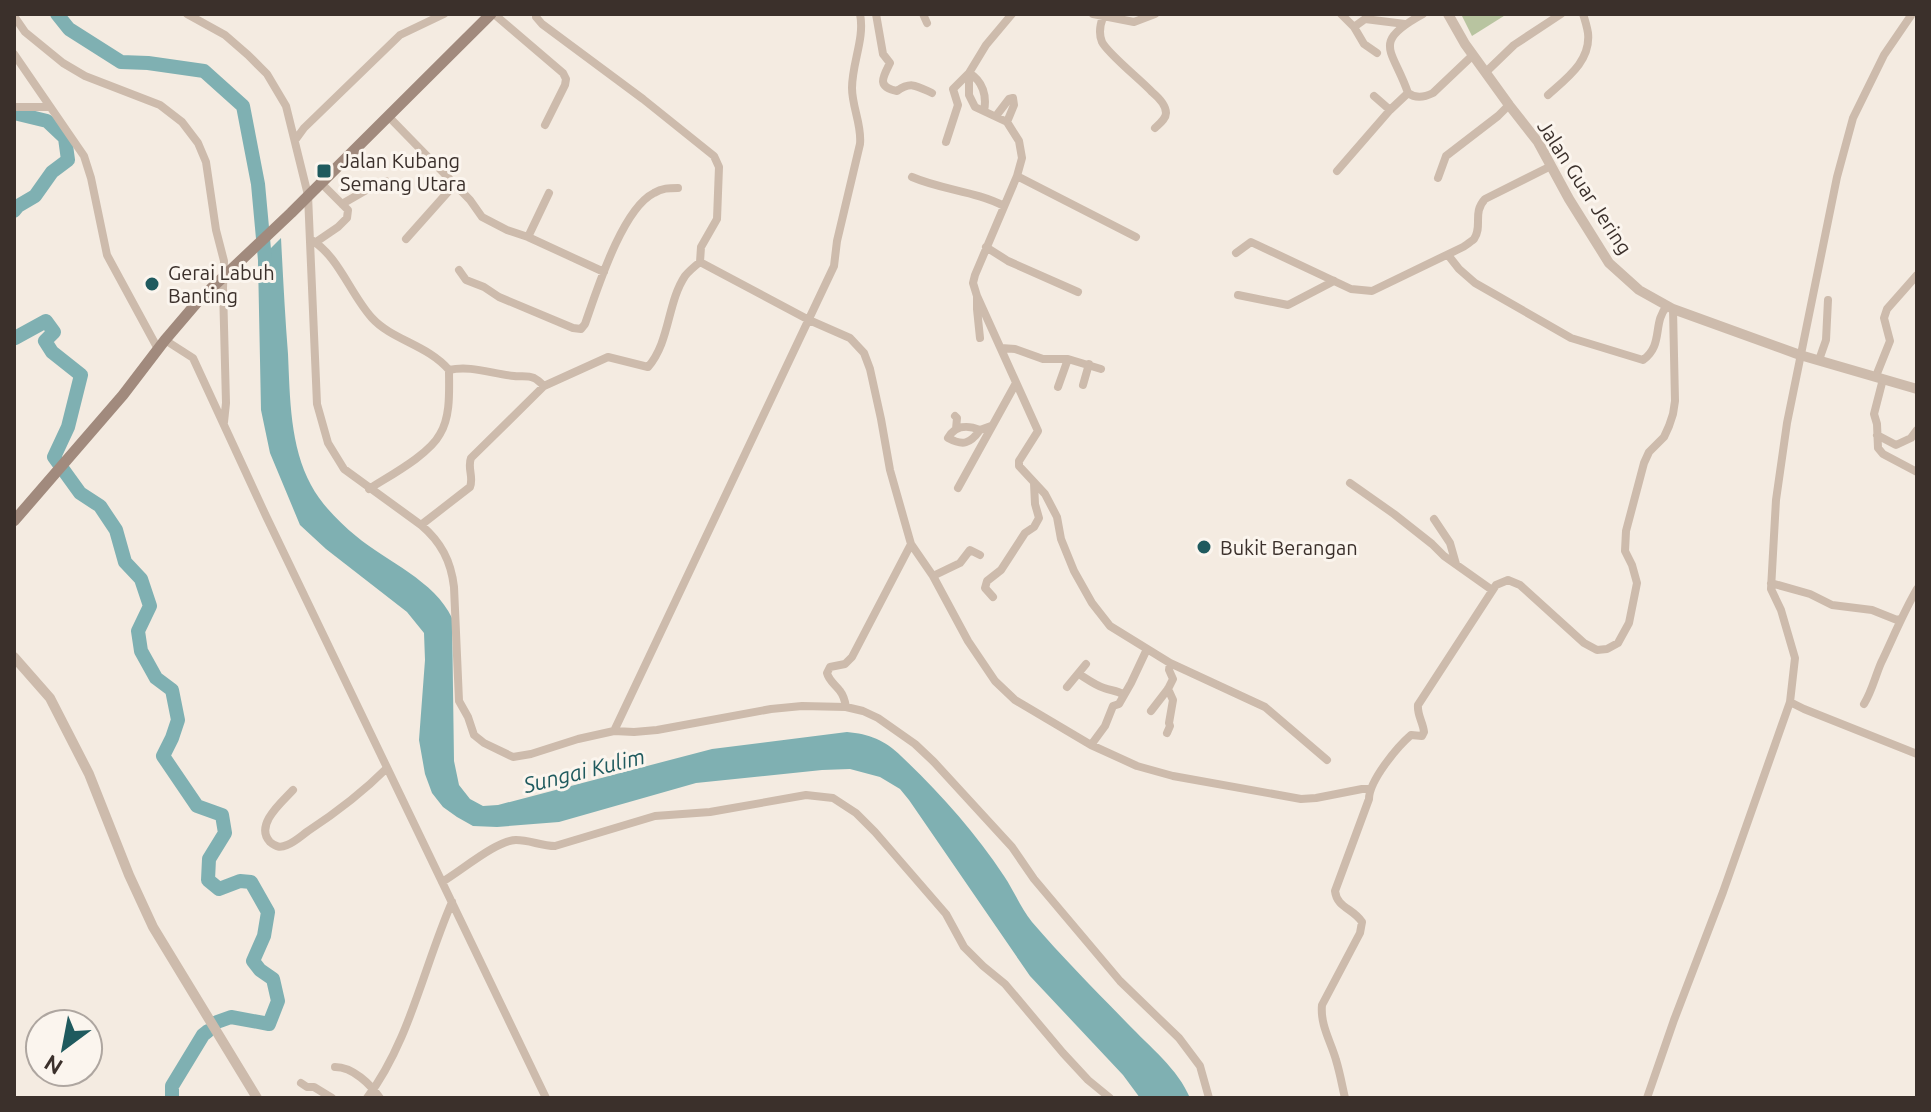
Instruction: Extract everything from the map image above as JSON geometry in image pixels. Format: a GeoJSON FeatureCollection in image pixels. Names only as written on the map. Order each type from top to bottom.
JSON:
{"type":"FeatureCollection","features":[{"type":"Feature","properties":{"kind":"main road"},"geometry":{"type":"LineString","coordinates":[[14,521],[123,395],[200,299],[493,14]]}},
{"type":"Feature","properties":{"kind":"street"},"geometry":{"type":"LineString","coordinates":[[187,14],[225,35],[267,74],[286,106],[308,195],[313,241],[317,404],[328,443],[344,469],[421,525],[447,555],[456,604],[459,701],[474,735],[513,757],[614,731],[657,730],[771,709],[846,707],[878,718],[915,744],[981,813],[1120,981],[1191,1052],[1200,1066],[1209,1098]]}},
{"type":"Feature","properties":{"kind":"street"},"geometry":{"type":"LineString","coordinates":[[296,139],[400,35],[444,14]]}},
{"type":"Feature","properties":{"kind":"street"},"geometry":{"type":"LineString","coordinates":[[493,14],[563,73],[566,79],[545,125]]}},
{"type":"Feature","properties":{"kind":"street"},"geometry":{"type":"LineString","coordinates":[[421,525],[470,487],[471,458],[544,386],[608,357],[648,367],[658,352],[681,284],[700,262],[701,247],[717,219],[719,167],[714,156],[542,24],[536,14]]}},
{"type":"Feature","properties":{"kind":"street"},"geometry":{"type":"LineString","coordinates":[[614,731],[834,266],[861,136],[852,94],[852,73],[863,26],[860,14]]}},
{"type":"Feature","properties":{"kind":"street"},"geometry":{"type":"LineString","coordinates":[[876,14],[883,54],[890,63],[882,80],[883,85],[897,91],[905,85],[916,86],[932,93]]}},
{"type":"Feature","properties":{"kind":"street"},"geometry":{"type":"LineString","coordinates":[[923,14],[927,23]]}},
{"type":"Feature","properties":{"kind":"street"},"geometry":{"type":"LineString","coordinates":[[946,142],[958,105],[953,89],[969,73],[986,45],[1012,14]]}},
{"type":"Feature","properties":{"kind":"street"},"geometry":{"type":"LineString","coordinates":[[1093,14],[1134,22],[1155,14]]}},
{"type":"Feature","properties":{"kind":"street"},"geometry":{"type":"LineString","coordinates":[[1341,14],[1354,27],[1364,44],[1377,53]]}},
{"type":"Feature","properties":{"kind":"street"},"geometry":{"type":"LineString","coordinates":[[1423,14],[1397,30],[1390,41],[1389,52],[1408,93],[1413,97],[1433,93],[1473,55]]}},
{"type":"Feature","properties":{"kind":"street","name":"Jalan Guar Jering"},"geometry":{"type":"LineString","coordinates":[[1448,14],[1465,44],[1538,142],[1609,263],[1639,290],[1670,307],[1800,355],[1917,389]]}},
{"type":"Feature","properties":{"kind":"street"},"geometry":{"type":"LineString","coordinates":[[1486,72],[1514,45],[1561,14]]}},
{"type":"Feature","properties":{"kind":"street"},"geometry":{"type":"LineString","coordinates":[[1548,95],[1578,68],[1588,49],[1588,32],[1583,14]]}},
{"type":"Feature","properties":{"kind":"street"},"geometry":{"type":"LineString","coordinates":[[1647,1098],[1790,702],[1795,658],[1781,610],[1771,589],[1776,500],[1787,423],[1837,177],[1853,118],[1884,55],[1912,14]]}},
{"type":"Feature","properties":{"kind":"street"},"geometry":{"type":"LineString","coordinates":[[14,16],[25,32],[63,63],[85,76],[160,105],[182,122],[198,143],[206,162],[224,261],[224,426]]}},
{"type":"Feature","properties":{"kind":"street"},"geometry":{"type":"LineString","coordinates":[[1103,17],[1100,39],[1163,104],[1166,111],[1164,118],[1155,128]]}},
{"type":"Feature","properties":{"kind":"street"},"geometry":{"type":"LineString","coordinates":[[1354,27],[1365,19],[1405,24]]}},
{"type":"Feature","properties":{"kind":"street"},"geometry":{"type":"LineString","coordinates":[[14,54],[84,156],[107,255],[161,344],[193,358],[546,1098]]}},
{"type":"Feature","properties":{"kind":"street"},"geometry":{"type":"LineString","coordinates":[[969,73],[969,95],[975,107],[1007,122],[1019,141],[1022,158],[973,283],[1038,431],[1019,466],[1045,494],[1057,517],[1061,539],[1074,571],[1092,603],[1110,626],[1170,663],[1265,707],[1327,760]]}},
{"type":"Feature","properties":{"kind":"street"},"geometry":{"type":"LineString","coordinates":[[969,73],[978,79],[983,90],[986,102],[984,111]]}},
{"type":"Feature","properties":{"kind":"street"},"geometry":{"type":"LineString","coordinates":[[1337,171],[1408,93]]}},
{"type":"Feature","properties":{"kind":"street"},"geometry":{"type":"LineString","coordinates":[[1374,96],[1390,110]]}},
{"type":"Feature","properties":{"kind":"street"},"geometry":{"type":"LineString","coordinates":[[996,116],[1013,98],[1014,105],[1007,122]]}},
{"type":"Feature","properties":{"kind":"street"},"geometry":{"type":"LineString","coordinates":[[1438,178],[1446,156],[1509,105]]}},
{"type":"Feature","properties":{"kind":"street"},"geometry":{"type":"LineString","coordinates":[[14,107],[50,107]]}},
{"type":"Feature","properties":{"kind":"street"},"geometry":{"type":"LineString","coordinates":[[388,116],[470,200],[482,217],[604,272]]}},
{"type":"Feature","properties":{"kind":"street"},"geometry":{"type":"LineString","coordinates":[[1236,253],[1251,242],[1351,289],[1372,291],[1448,255],[1474,239],[1477,212],[1485,199],[1551,166]]}},
{"type":"Feature","properties":{"kind":"street"},"geometry":{"type":"LineString","coordinates":[[1017,176],[1136,237]]}},
{"type":"Feature","properties":{"kind":"street"},"geometry":{"type":"LineString","coordinates":[[912,177],[944,189],[988,198],[1004,206]]}},
{"type":"Feature","properties":{"kind":"street"},"geometry":{"type":"LineString","coordinates":[[342,204],[386,181]]}},
{"type":"Feature","properties":{"kind":"street"},"geometry":{"type":"LineString","coordinates":[[313,241],[338,227],[347,218],[348,210],[321,183]]}},
{"type":"Feature","properties":{"kind":"street"},"geometry":{"type":"LineString","coordinates":[[406,239],[455,184]]}},
{"type":"Feature","properties":{"kind":"street"},"geometry":{"type":"LineString","coordinates":[[459,270],[466,280],[499,297],[581,329],[630,215],[651,193],[678,188]]}},
{"type":"Feature","properties":{"kind":"street"},"geometry":{"type":"LineString","coordinates":[[528,237],[549,193]]}},
{"type":"Feature","properties":{"kind":"street"},"geometry":{"type":"LineString","coordinates":[[313,241],[329,256],[373,319],[439,359],[449,370],[448,407],[441,433],[399,471],[369,489]]}},
{"type":"Feature","properties":{"kind":"street"},"geometry":{"type":"LineString","coordinates":[[986,247],[1008,261],[1078,292]]}},
{"type":"Feature","properties":{"kind":"street"},"geometry":{"type":"LineString","coordinates":[[1345,1098],[1321,1015],[1322,1005],[1360,933],[1362,922],[1356,913],[1340,905],[1335,891],[1369,799],[1369,789],[1401,744],[1411,735],[1422,736],[1423,723],[1417,713],[1418,705],[1496,585],[1508,580],[1520,585],[1584,643],[1597,650],[1618,643],[1629,623],[1637,583],[1625,551],[1626,531],[1644,463],[1649,452],[1664,437],[1675,401],[1670,307],[1660,313],[1656,345],[1643,360],[1571,338],[1475,283],[1448,255]]}},
{"type":"Feature","properties":{"kind":"street"},"geometry":{"type":"LineString","coordinates":[[700,262],[809,320],[850,338],[864,353],[890,470],[911,544],[933,576],[968,641],[995,681],[1015,700],[1091,745],[1137,766],[1173,776],[1285,796],[1316,798],[1369,789]]}},
{"type":"Feature","properties":{"kind":"street"},"geometry":{"type":"LineString","coordinates":[[1917,275],[1887,309],[1884,318],[1890,341],[1879,377],[1874,414],[1878,448],[1883,454],[1917,472]]}},
{"type":"Feature","properties":{"kind":"street"},"geometry":{"type":"LineString","coordinates":[[1238,295],[1288,305],[1334,281]]}},
{"type":"Feature","properties":{"kind":"street"},"geometry":{"type":"LineString","coordinates":[[977,296],[980,338]]}},
{"type":"Feature","properties":{"kind":"street"},"geometry":{"type":"LineString","coordinates":[[1819,360],[1825,349],[1828,300]]}},
{"type":"Feature","properties":{"kind":"street"},"geometry":{"type":"LineString","coordinates":[[1001,348],[1015,349],[1043,359],[1068,359],[1101,369]]}},
{"type":"Feature","properties":{"kind":"street"},"geometry":{"type":"LineString","coordinates":[[1058,387],[1068,359]]}},
{"type":"Feature","properties":{"kind":"street"},"geometry":{"type":"LineString","coordinates":[[1083,385],[1089,364]]}},
{"type":"Feature","properties":{"kind":"street"},"geometry":{"type":"LineString","coordinates":[[449,370],[461,367],[528,376],[544,386]]}},
{"type":"Feature","properties":{"kind":"street"},"geometry":{"type":"LineString","coordinates":[[958,488],[1016,383]]}},
{"type":"Feature","properties":{"kind":"street"},"geometry":{"type":"LineString","coordinates":[[955,416],[956,429]]}},
{"type":"Feature","properties":{"kind":"street"},"geometry":{"type":"LineString","coordinates":[[980,430],[971,426],[956,429],[948,438],[959,444],[967,443],[980,430],[991,426]]}},
{"type":"Feature","properties":{"kind":"street"},"geometry":{"type":"LineString","coordinates":[[1877,435],[1896,445],[1911,438],[1917,430]]}},
{"type":"Feature","properties":{"kind":"street"},"geometry":{"type":"LineString","coordinates":[[993,597],[985,588],[987,581],[1001,570],[1025,533],[1034,527],[1039,518],[1034,483]]}},
{"type":"Feature","properties":{"kind":"street"},"geometry":{"type":"LineString","coordinates":[[1350,483],[1492,590]]}},
{"type":"Feature","properties":{"kind":"street"},"geometry":{"type":"LineString","coordinates":[[1434,519],[1450,543],[1456,564]]}},
{"type":"Feature","properties":{"kind":"street"},"geometry":{"type":"LineString","coordinates":[[1432,544],[1443,540],[1450,543]]}},
{"type":"Feature","properties":{"kind":"street"},"geometry":{"type":"LineString","coordinates":[[846,707],[844,697],[827,673],[830,667],[845,664],[852,657],[911,544]]}},
{"type":"Feature","properties":{"kind":"street"},"geometry":{"type":"LineString","coordinates":[[933,576],[960,563],[970,550],[980,555]]}},
{"type":"Feature","properties":{"kind":"street"},"geometry":{"type":"LineString","coordinates":[[1771,583],[1810,594],[1832,605],[1872,610],[1900,619]]}},
{"type":"Feature","properties":{"kind":"street"},"geometry":{"type":"LineString","coordinates":[[1864,704],[1900,619],[1917,589]]}},
{"type":"Feature","properties":{"kind":"street"},"geometry":{"type":"LineString","coordinates":[[1091,745],[1105,726],[1113,706],[1119,704],[1147,649]]}},
{"type":"Feature","properties":{"kind":"street"},"geometry":{"type":"LineString","coordinates":[[14,657],[56,709],[89,774],[153,927],[257,1098]]}},
{"type":"Feature","properties":{"kind":"street"},"geometry":{"type":"LineString","coordinates":[[1151,711],[1173,679],[1170,663]]}},
{"type":"Feature","properties":{"kind":"street"},"geometry":{"type":"LineString","coordinates":[[1067,687],[1086,664]]}},
{"type":"Feature","properties":{"kind":"street"},"geometry":{"type":"LineString","coordinates":[[1079,674],[1098,686],[1124,695]]}},
{"type":"Feature","properties":{"kind":"street"},"geometry":{"type":"LineString","coordinates":[[1167,733],[1173,700],[1168,689]]}},
{"type":"Feature","properties":{"kind":"street"},"geometry":{"type":"LineString","coordinates":[[1790,702],[1917,754]]}},
{"type":"Feature","properties":{"kind":"street"},"geometry":{"type":"LineString","coordinates":[[293,790],[265,828],[270,842],[279,847],[289,844],[338,812],[387,768]]}},
{"type":"Feature","properties":{"kind":"street"},"geometry":{"type":"LineString","coordinates":[[442,882],[499,844],[513,839],[555,846],[655,816],[710,812],[806,795],[833,798],[856,813],[875,832],[946,914],[964,947],[1005,984],[1063,1053],[1110,1098]]}},
{"type":"Feature","properties":{"kind":"street"},"geometry":{"type":"LineString","coordinates":[[367,1098],[387,1068],[452,902]]}},
{"type":"Feature","properties":{"kind":"street"},"geometry":{"type":"LineString","coordinates":[[335,1067],[346,1067],[374,1089],[380,1098]]}},
{"type":"Feature","properties":{"kind":"street"},"geometry":{"type":"LineString","coordinates":[[301,1083],[332,1098]]}},
{"type":"Feature","properties":{"kind":"green space"},"geometry":{"type":"Polygon","coordinates":[[[1461,14],[1507,14],[1472,36],[1461,14]]]}},
{"type":"Feature","properties":{"kind":"water"},"geometry":{"type":"Polygon","coordinates":[[[281,238],[291,405],[295,438],[304,470],[315,492],[337,519],[368,545],[422,582],[452,618],[454,761],[459,785],[470,799],[483,806],[498,805],[712,749],[847,732],[876,739],[901,756],[956,813],[993,860],[1032,922],[1163,1059],[1190,1098],[1140,1098],[1123,1075],[1030,976],[909,800],[900,789],[880,777],[850,769],[696,783],[559,822],[497,827],[473,826],[443,807],[432,793],[425,774],[419,740],[424,633],[407,612],[300,525],[270,453],[261,410],[258,261],[281,238]]]}},
{"type":"Feature","properties":{"kind":"waterway","name":"Sungai Kulim"},"geometry":{"type":"LineString","coordinates":[[57,14],[69,29],[121,62],[204,71],[243,106],[258,184],[266,271]]}},
{"type":"Feature","properties":{"kind":"waterway"},"geometry":{"type":"LineString","coordinates":[[14,113],[47,121],[65,138],[68,160],[52,172],[35,196],[14,211]]}},
{"type":"Feature","properties":{"kind":"waterway"},"geometry":{"type":"LineString","coordinates":[[14,337],[46,321],[54,332],[45,341],[52,352],[81,375],[68,427],[54,457],[80,493],[100,506],[116,530],[125,562],[141,579],[150,606],[138,631],[141,651],[156,678],[172,690],[178,720],[163,756],[197,806],[222,815],[225,833],[209,859],[208,880],[219,889],[240,881],[251,882],[268,912],[264,936],[253,961],[273,979],[278,1001],[269,1024],[231,1017],[217,1022]]}},
{"type":"Feature","properties":{"kind":"waterway"},"geometry":{"type":"LineString","coordinates":[[172,1098],[172,1086],[208,1031]]}},
{"type":"Feature","properties":{"kind":"place","name":"Jalan Kubang Semang Utara"},"geometry":{"type":"Point","coordinates":[324,171]}},
{"type":"Feature","properties":{"kind":"place","name":"Gerai Labuh Banting"},"geometry":{"type":"Point","coordinates":[152,284]}},
{"type":"Feature","properties":{"kind":"place","name":"Bukit Berangan"},"geometry":{"type":"Point","coordinates":[1204,547]}}]}
